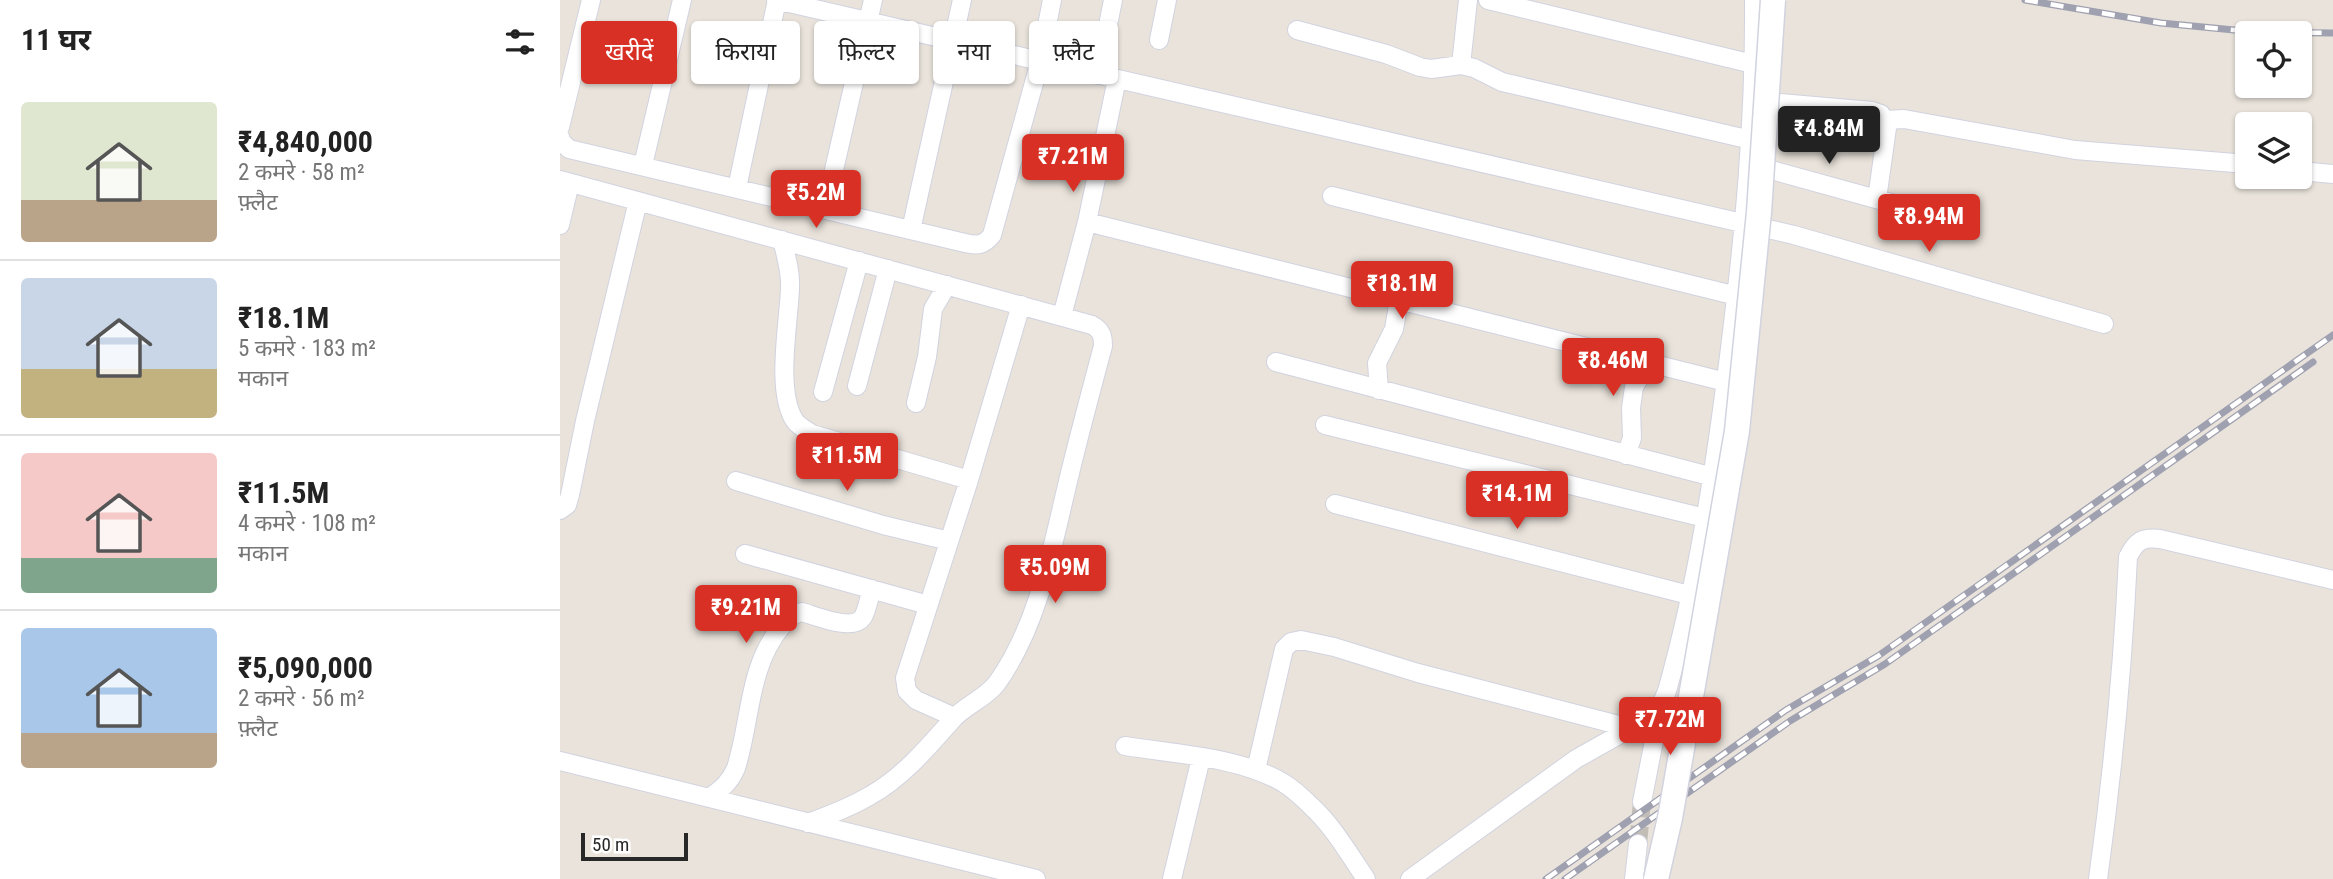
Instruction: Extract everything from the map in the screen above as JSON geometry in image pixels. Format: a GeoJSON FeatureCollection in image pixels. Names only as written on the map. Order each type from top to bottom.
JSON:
{"type":"FeatureCollection","features":[{"type":"Feature","properties":{"kind":"main road"},"geometry":{"type":"LineString","coordinates":[[1656,879],[1670,818],[1737,431],[1759,212],[1773,0]]}},
{"type":"Feature","properties":{"kind":"street"},"geometry":{"type":"LineString","coordinates":[[560,127],[591,0]]}},
{"type":"Feature","properties":{"kind":"street"},"geometry":{"type":"LineString","coordinates":[[643,165],[682,0]]}},
{"type":"Feature","properties":{"kind":"street"},"geometry":{"type":"LineString","coordinates":[[737,188],[777,0],[868,21],[873,0]]}},
{"type":"Feature","properties":{"kind":"street"},"geometry":{"type":"LineString","coordinates":[[957,21],[962,0]]}},
{"type":"Feature","properties":{"kind":"street"},"geometry":{"type":"LineString","coordinates":[[1048,21],[1052,0]]}},
{"type":"Feature","properties":{"kind":"street"},"geometry":{"type":"LineString","coordinates":[[1109,21],[1113,0]]}},
{"type":"Feature","properties":{"kind":"street"},"geometry":{"type":"LineString","coordinates":[[1159,40],[1167,0]]}},
{"type":"Feature","properties":{"kind":"street"},"geometry":{"type":"LineString","coordinates":[[1461,65],[1468,0]]}},
{"type":"Feature","properties":{"kind":"street"},"geometry":{"type":"LineString","coordinates":[[1488,0],[1754,64]]}},
{"type":"Feature","properties":{"kind":"street"},"geometry":{"type":"LineString","coordinates":[[1642,802],[1661,705],[1671,677],[1713,477],[1744,225],[1751,140],[1754,0]]}},
{"type":"Feature","properties":{"kind":"street"},"geometry":{"type":"LineString","coordinates":[[1297,30],[1386,54],[1420,67],[1431,69],[1461,65],[1474,68],[1502,82],[1751,140]]}},
{"type":"Feature","properties":{"kind":"street"},"geometry":{"type":"LineString","coordinates":[[1118,79],[1794,235],[2104,324]]}},
{"type":"Feature","properties":{"kind":"street"},"geometry":{"type":"LineString","coordinates":[[825,209],[854,84]]}},
{"type":"Feature","properties":{"kind":"street"},"geometry":{"type":"LineString","coordinates":[[911,230],[943,84]]}},
{"type":"Feature","properties":{"kind":"street"},"geometry":{"type":"LineString","coordinates":[[560,136],[569,149],[976,246],[986,243],[992,235],[1034,84]]}},
{"type":"Feature","properties":{"kind":"street"},"geometry":{"type":"LineString","coordinates":[[1062,316],[1087,222],[1116,84]]}},
{"type":"Feature","properties":{"kind":"street"},"geometry":{"type":"LineString","coordinates":[[1752,100],[1881,114],[1887,128],[1877,200]]}},
{"type":"Feature","properties":{"kind":"street"},"geometry":{"type":"LineString","coordinates":[[1885,120],[1904,119],[2075,150],[2235,163]]}},
{"type":"Feature","properties":{"kind":"street"},"geometry":{"type":"LineString","coordinates":[[1749,163],[1898,205]]}},
{"type":"Feature","properties":{"kind":"street"},"geometry":{"type":"LineString","coordinates":[[2312,172],[2333,174]]}},
{"type":"Feature","properties":{"kind":"street"},"geometry":{"type":"LineString","coordinates":[[560,225],[565,181],[1062,316],[1092,325],[1099,329],[1103,337],[1055,541],[1040,590],[1014,653],[996,684],[954,717],[927,749],[873,794],[845,809],[808,823]]}},
{"type":"Feature","properties":{"kind":"street"},"geometry":{"type":"LineString","coordinates":[[1332,195],[1737,296]]}},
{"type":"Feature","properties":{"kind":"street"},"geometry":{"type":"LineString","coordinates":[[560,510],[567,505],[570,495],[638,201]]}},
{"type":"Feature","properties":{"kind":"street"},"geometry":{"type":"LineString","coordinates":[[1087,222],[1726,382]]}},
{"type":"Feature","properties":{"kind":"street"},"geometry":{"type":"LineString","coordinates":[[782,240],[790,272],[785,380],[789,408],[796,423],[812,434],[969,480]]}},
{"type":"Feature","properties":{"kind":"street"},"geometry":{"type":"LineString","coordinates":[[823,392],[859,261]]}},
{"type":"Feature","properties":{"kind":"street"},"geometry":{"type":"LineString","coordinates":[[857,386],[888,269]]}},
{"type":"Feature","properties":{"kind":"street"},"geometry":{"type":"LineString","coordinates":[[916,403],[923,377],[933,309],[947,285]]}},
{"type":"Feature","properties":{"kind":"street"},"geometry":{"type":"LineString","coordinates":[[1378,390],[1377,363],[1394,329],[1399,300]]}},
{"type":"Feature","properties":{"kind":"street"},"geometry":{"type":"LineString","coordinates":[[954,717],[916,700],[907,691],[905,678],[969,480],[1021,305]]}},
{"type":"Feature","properties":{"kind":"street"},"geometry":{"type":"LineString","coordinates":[[1276,362],[1713,477]]}},
{"type":"Feature","properties":{"kind":"street"},"geometry":{"type":"LineString","coordinates":[[1626,455],[1632,438],[1631,408],[1634,387],[1648,363]]}},
{"type":"Feature","properties":{"kind":"street"},"geometry":{"type":"LineString","coordinates":[[1325,425],[1705,518]]}},
{"type":"Feature","properties":{"kind":"street"},"geometry":{"type":"LineString","coordinates":[[736,481],[949,541]]}},
{"type":"Feature","properties":{"kind":"street"},"geometry":{"type":"LineString","coordinates":[[1335,504],[1689,595]]}},
{"type":"Feature","properties":{"kind":"street"},"geometry":{"type":"LineString","coordinates":[[2098,879],[2112,779],[2124,647],[2128,556],[2135,543],[2145,538],[2160,539],[2333,580]]}},
{"type":"Feature","properties":{"kind":"street"},"geometry":{"type":"LineString","coordinates":[[745,554],[928,605]]}},
{"type":"Feature","properties":{"kind":"street"},"geometry":{"type":"LineString","coordinates":[[709,798],[731,779],[736,768],[759,661],[769,641],[789,617],[796,613],[802,612],[844,624],[858,622],[863,617],[872,589]]}},
{"type":"Feature","properties":{"kind":"street"},"geometry":{"type":"LineString","coordinates":[[1256,770],[1284,649],[1291,642],[1301,640],[1334,646],[1418,673],[1630,728]]}},
{"type":"Feature","properties":{"kind":"street"},"geometry":{"type":"LineString","coordinates":[[1410,879],[1576,759],[1647,719],[1661,705]]}},
{"type":"Feature","properties":{"kind":"street"},"geometry":{"type":"LineString","coordinates":[[1125,746],[1256,770],[1283,783],[1313,807],[1338,837],[1366,879]]}},
{"type":"Feature","properties":{"kind":"street"},"geometry":{"type":"LineString","coordinates":[[1172,879],[1201,758]]}},
{"type":"Feature","properties":{"kind":"street"},"geometry":{"type":"LineString","coordinates":[[560,761],[1036,879]]}},
{"type":"Feature","properties":{"kind":"street"},"geometry":{"type":"LineString","coordinates":[[1634,879],[1638,844]]}},
{"type":"Feature","properties":{"kind":"tunnel"},"geometry":{"type":"LineString","coordinates":[[1638,844],[1642,802]]}},
{"type":"Feature","properties":{"kind":"railway"},"geometry":{"type":"LineString","coordinates":[[2025,0],[2161,23],[2255,32],[2333,33]]}},
{"type":"Feature","properties":{"kind":"railway"},"geometry":{"type":"LineString","coordinates":[[1546,879],[1786,710],[1878,656],[2333,335]]}},
{"type":"Feature","properties":{"kind":"railway"},"geometry":{"type":"LineString","coordinates":[[1565,879],[1790,721],[1885,664],[2313,362]]}}]}
